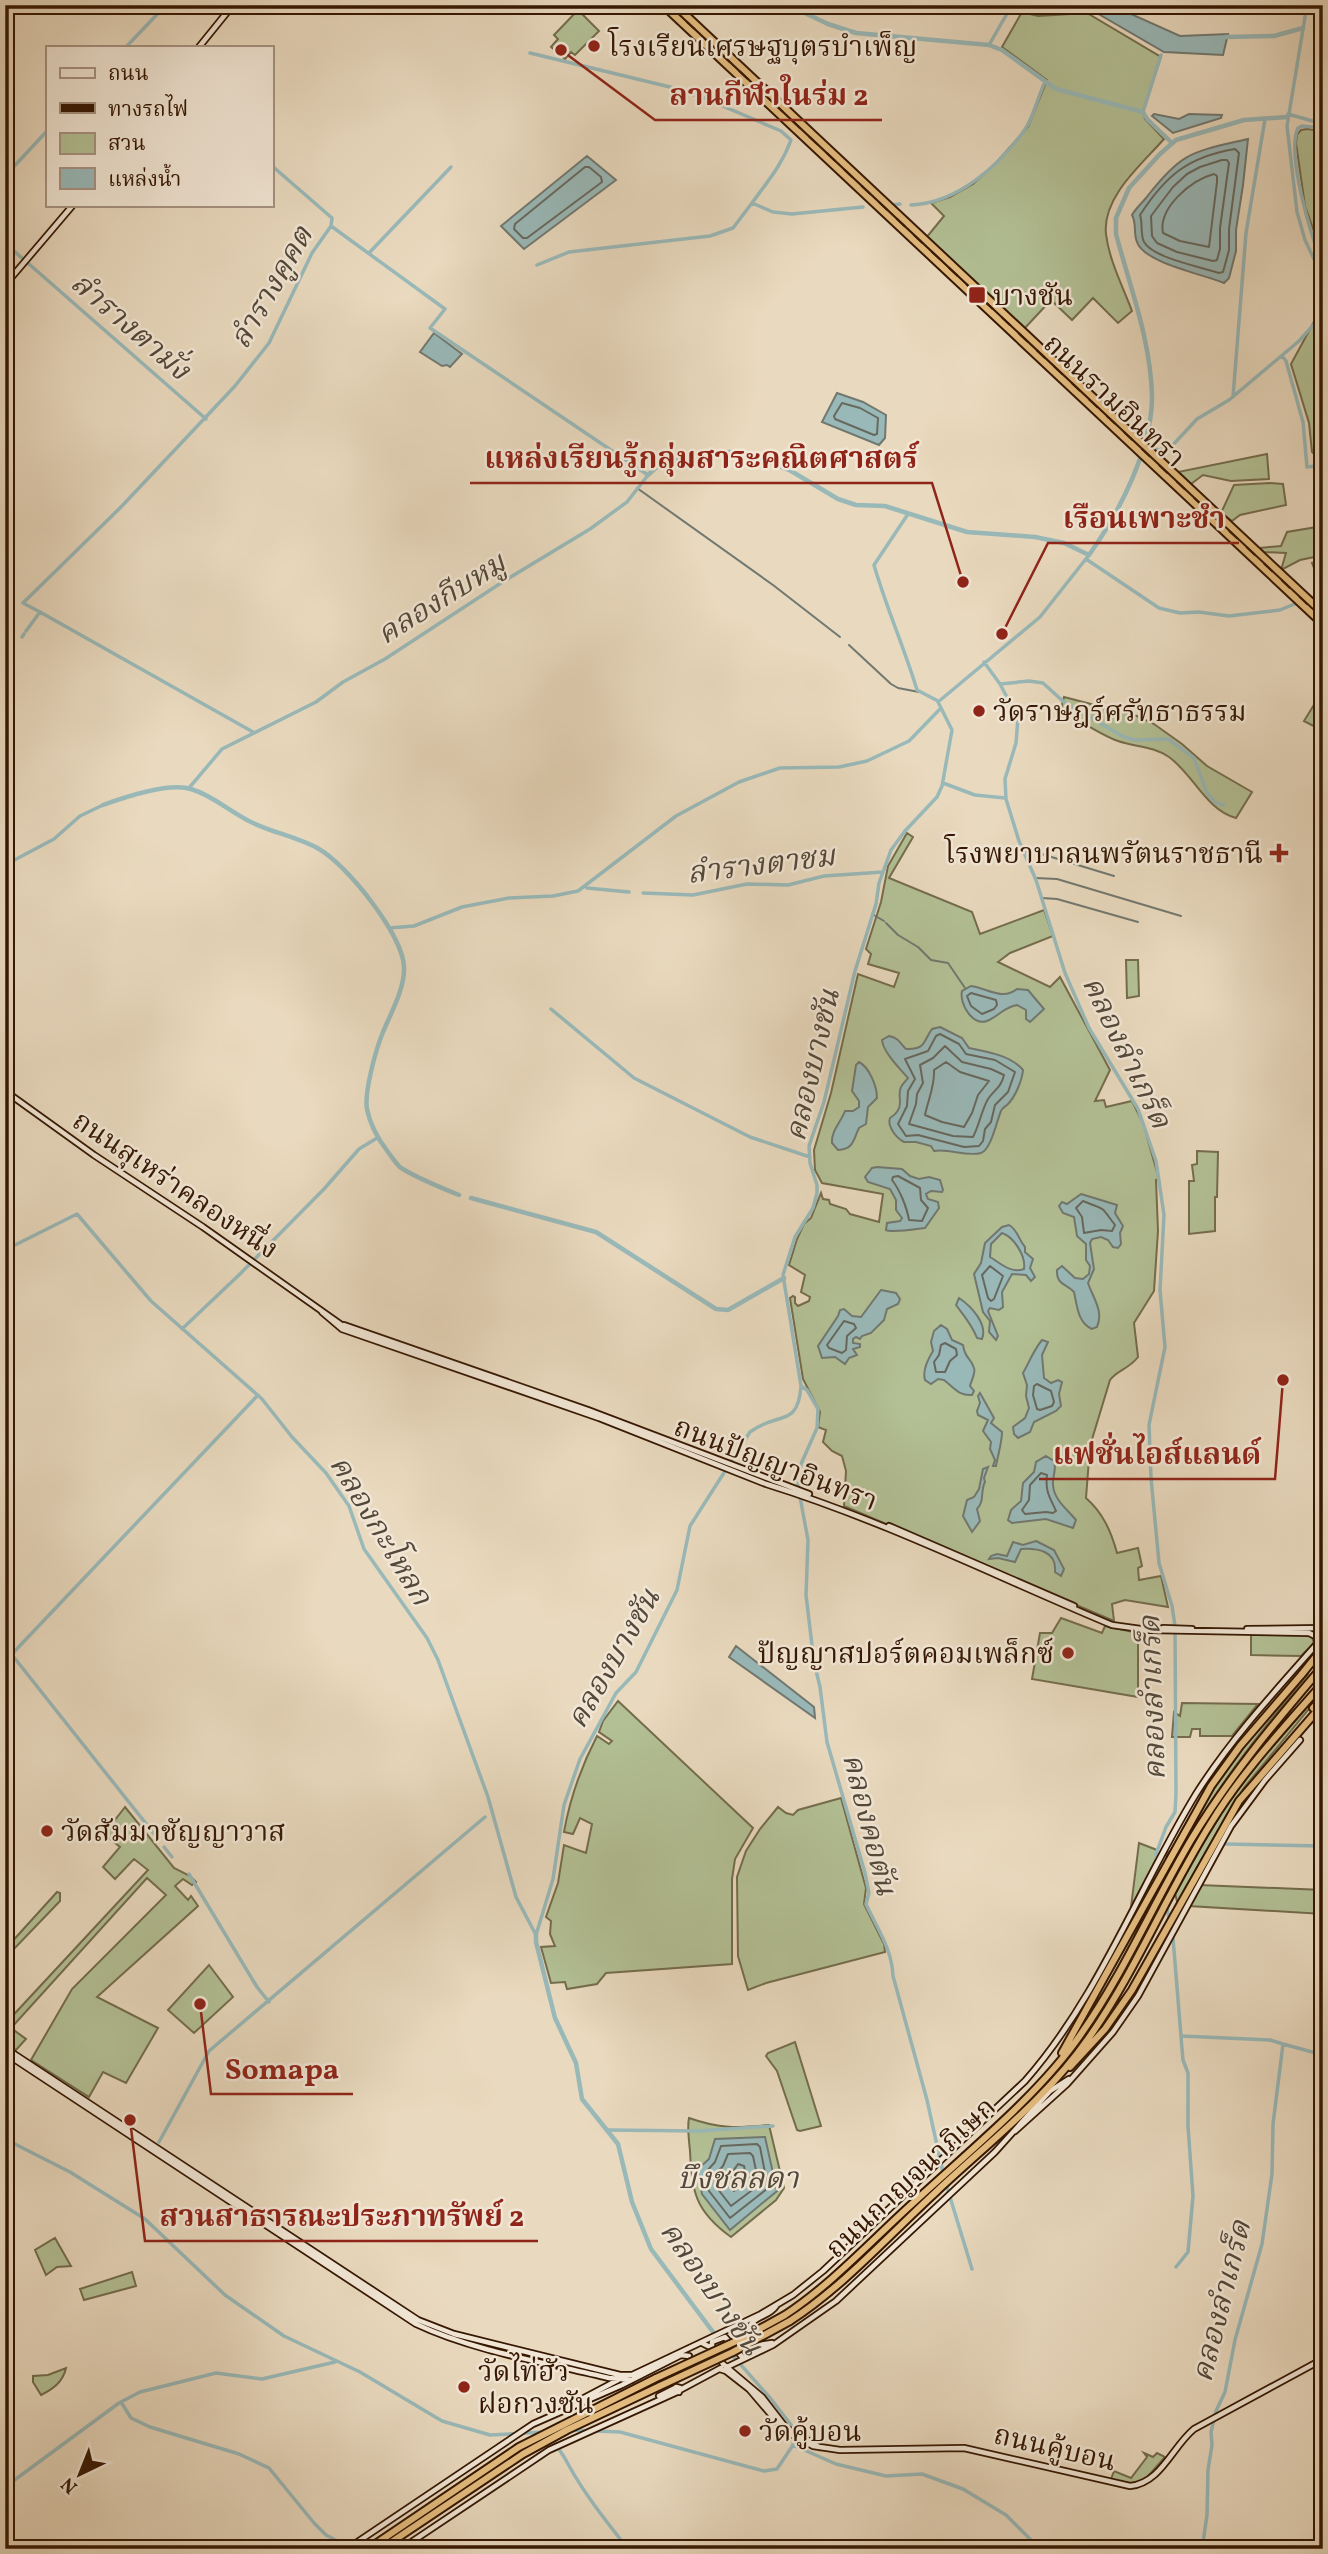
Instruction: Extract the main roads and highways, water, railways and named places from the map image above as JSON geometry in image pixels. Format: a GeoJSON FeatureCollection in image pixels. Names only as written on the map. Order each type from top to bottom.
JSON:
{"type":"FeatureCollection","features":[{"type":"Feature","properties":{"kind":"highway","name":"ถนนรามอินทรา"},"geometry":{"type":"LineString","coordinates":[[663,5],[1139,446],[1148,460],[1192,501],[1298,596],[1323,613]]}},
{"type":"Feature","properties":{"kind":"highway","name":"ถนนรามอินทรา"},"geometry":{"type":"LineString","coordinates":[[675,5],[947,266]]}},
{"type":"Feature","properties":{"kind":"highway","name":"ถนนรามอินทรา"},"geometry":{"type":"LineString","coordinates":[[1139,446],[1151,452],[1197,495],[1323,624]]}},
{"type":"Feature","properties":{"kind":"highway"},"geometry":{"type":"LineString","coordinates":[[1192,501],[1197,495]]}},
{"type":"Feature","properties":{"kind":"highway"},"geometry":{"type":"LineString","coordinates":[[1058,2063],[1170,1858],[1221,1772],[1321,1648]]}},
{"type":"Feature","properties":{"kind":"highway","name":"ถนนกาญจนาภิเษก"},"geometry":{"type":"LineString","coordinates":[[368,2549],[588,2410],[787,2318],[825,2285],[1029,2094],[1058,2063],[1091,2020],[1215,1802],[1275,1722],[1323,1667]]}},
{"type":"Feature","properties":{"kind":"highway","name":"ถนนกาญจนาภิเษก"},"geometry":{"type":"LineString","coordinates":[[381,2549],[521,2450],[733,2353],[827,2293],[1058,2077],[1098,2025],[1221,1806],[1242,1777],[1323,1683]]}},
{"type":"Feature","properties":{"kind":"highway"},"geometry":{"type":"LineString","coordinates":[[1058,2077],[1089,2049],[1113,2018],[1132,1990],[1231,1814],[1323,1697]]}},
{"type":"Feature","properties":{"kind":"highway"},"geometry":{"type":"LineString","coordinates":[[1260,1776],[1323,1706]]}},
{"type":"Feature","properties":{"kind":"main road"},"geometry":{"type":"LineString","coordinates":[[200,46],[233,5]]}},
{"type":"Feature","properties":{"kind":"main road"},"geometry":{"type":"LineString","coordinates":[[5,285],[72,206]]}},
{"type":"Feature","properties":{"kind":"main road","name":"ถนนสุเหร่าคลองหนึ่ง"},"geometry":{"type":"LineString","coordinates":[[5,1091],[342,1326]]}},
{"type":"Feature","properties":{"kind":"main road","name":"ถนนปัญญาอินทรา"},"geometry":{"type":"LineString","coordinates":[[342,1326],[802,1493],[1112,1625],[1131,1629],[1313,1634],[1322,1639]]}},
{"type":"Feature","properties":{"kind":"main road","name":"ถนนปัญญาอินทรา"},"geometry":{"type":"LineString","coordinates":[[1239,1631],[1323,1628]]}},
{"type":"Feature","properties":{"kind":"main road"},"geometry":{"type":"LineString","coordinates":[[1313,1634],[1321,1648]]}},
{"type":"Feature","properties":{"kind":"main road"},"geometry":{"type":"LineString","coordinates":[[578,2403],[624,2376],[713,2340],[776,2305],[824,2271],[1008,2098],[1044,2060],[1103,1966],[1171,1840],[1215,1766],[1308,1657],[1321,1648],[1322,1639]]}},
{"type":"Feature","properties":{"kind":"main road"},"geometry":{"type":"LineString","coordinates":[[1308,1657],[1321,1648]]}},
{"type":"Feature","properties":{"kind":"main road"},"geometry":{"type":"LineString","coordinates":[[401,2549],[538,2456],[758,2352],[813,2319],[836,2301],[941,2204],[1097,2052],[1128,2012],[1231,1826],[1265,1780],[1300,1740]]}},
{"type":"Feature","properties":{"kind":"main road"},"geometry":{"type":"LineString","coordinates":[[5,2051],[416,2324],[440,2335],[618,2380],[632,2379]]}},
{"type":"Feature","properties":{"kind":"main road"},"geometry":{"type":"LineString","coordinates":[[1015,2131],[1050,2091],[1073,2076]]}},
{"type":"Feature","properties":{"kind":"main road"},"geometry":{"type":"LineString","coordinates":[[1050,2091],[1056,2091],[1054,2096]]}},
{"type":"Feature","properties":{"kind":"main road"},"geometry":{"type":"LineString","coordinates":[[383,2300],[432,2327],[624,2376]]}},
{"type":"Feature","properties":{"kind":"main road"},"geometry":{"type":"LineString","coordinates":[[749,2328],[753,2321],[772,2311],[776,2305]]}},
{"type":"Feature","properties":{"kind":"main road"},"geometry":{"type":"LineString","coordinates":[[741,2324],[749,2328],[759,2345],[758,2352]]}},
{"type":"Feature","properties":{"kind":"main road"},"geometry":{"type":"LineString","coordinates":[[729,2341],[727,2336],[731,2330]]}},
{"type":"Feature","properties":{"kind":"main road"},"geometry":{"type":"LineString","coordinates":[[720,2336],[729,2341],[742,2360]]}},
{"type":"Feature","properties":{"kind":"main road"},"geometry":{"type":"LineString","coordinates":[[712,2348],[713,2340]]}},
{"type":"Feature","properties":{"kind":"main road"},"geometry":{"type":"LineString","coordinates":[[759,2345],[779,2341]]}},
{"type":"Feature","properties":{"kind":"main road","name":"ถนนคู้บอน"},"geometry":{"type":"LineString","coordinates":[[702,2343],[712,2348],[729,2373],[749,2389],[780,2427],[820,2448],[964,2448],[1133,2485],[1141,2485],[1152,2477],[1185,2437],[1217,2416],[1323,2358]]}},
{"type":"Feature","properties":{"kind":"main road"},"geometry":{"type":"LineString","coordinates":[[690,2356],[692,2348]]}},
{"type":"Feature","properties":{"kind":"main road"},"geometry":{"type":"LineString","coordinates":[[347,2549],[543,2419],[681,2355],[690,2356],[704,2376]]}},
{"type":"Feature","properties":{"kind":"main road"},"geometry":{"type":"LineString","coordinates":[[613,2373],[618,2380]]}},
{"type":"Feature","properties":{"kind":"main road"},"geometry":{"type":"LineString","coordinates":[[603,2389],[604,2376]]}},
{"type":"Feature","properties":{"kind":"main road"},"geometry":{"type":"LineString","coordinates":[[614,2388],[618,2380]]}},
{"type":"Feature","properties":{"kind":"water"},"geometry":{"type":"Polygon","coordinates":[[[1028,5],[1111,5],[1180,36],[1228,34],[1223,55],[1164,52],[1088,8],[1035,11],[1026,8],[1028,5]]]}},
{"type":"Feature","properties":{"kind":"water"},"geometry":{"type":"Polygon","coordinates":[[[1154,114],[1179,119],[1189,114],[1222,115],[1221,118],[1173,133],[1152,116],[1154,114]]]}},
{"type":"Feature","properties":{"kind":"water"},"geometry":{"type":"Polygon","coordinates":[[[1248,139],[1236,230],[1236,251],[1229,278],[1224,283],[1189,272],[1162,262],[1142,249],[1136,239],[1132,215],[1169,171],[1179,162],[1201,151],[1248,139]]]}},
{"type":"Feature","properties":{"kind":"water"},"geometry":{"type":"Polygon","coordinates":[[[587,156],[616,180],[524,249],[501,226],[587,156]]]}},
{"type":"Feature","properties":{"kind":"water"},"geometry":{"type":"Polygon","coordinates":[[[434,333],[462,354],[450,367],[442,366],[420,352],[434,333]]]}},
{"type":"Feature","properties":{"kind":"water"},"geometry":{"type":"Polygon","coordinates":[[[837,393],[863,402],[886,415],[885,438],[879,445],[822,422],[837,393]]]}},
{"type":"Feature","properties":{"kind":"water"},"geometry":{"type":"Polygon","coordinates":[[[971,986],[1000,994],[1017,989],[1028,990],[1044,1009],[1030,1022],[1026,1019],[1026,1010],[1017,1005],[981,1022],[972,1017],[963,1001],[962,991],[971,986]]]}},
{"type":"Feature","properties":{"kind":"water"},"geometry":{"type":"Polygon","coordinates":[[[940,1027],[962,1038],[969,1048],[1005,1058],[1023,1070],[1016,1093],[1001,1110],[991,1141],[981,1153],[934,1151],[931,1146],[904,1142],[895,1135],[890,1125],[890,1118],[900,1106],[901,1087],[908,1078],[889,1055],[882,1040],[889,1036],[897,1039],[906,1049],[917,1048],[923,1044],[932,1029],[940,1027]]]}},
{"type":"Feature","properties":{"kind":"water"},"geometry":{"type":"Polygon","coordinates":[[[859,1062],[872,1077],[877,1098],[868,1107],[866,1124],[859,1128],[852,1143],[847,1148],[838,1150],[832,1143],[835,1131],[845,1111],[853,1111],[859,1107],[859,1101],[852,1091],[856,1065],[859,1062]]]}},
{"type":"Feature","properties":{"kind":"water"},"geometry":{"type":"Polygon","coordinates":[[[872,1168],[902,1169],[919,1179],[929,1177],[940,1180],[942,1192],[931,1191],[926,1194],[928,1199],[938,1202],[939,1208],[925,1228],[886,1230],[887,1223],[900,1221],[902,1218],[896,1210],[896,1200],[890,1189],[868,1182],[865,1177],[872,1168]]]}},
{"type":"Feature","properties":{"kind":"water"},"geometry":{"type":"Polygon","coordinates":[[[1081,1194],[1117,1205],[1115,1213],[1123,1226],[1118,1248],[1101,1237],[1092,1239],[1090,1243],[1094,1269],[1088,1283],[1099,1315],[1097,1327],[1092,1329],[1081,1318],[1074,1292],[1060,1281],[1057,1275],[1057,1270],[1062,1266],[1075,1278],[1083,1279],[1089,1274],[1086,1244],[1077,1236],[1074,1217],[1063,1213],[1059,1206],[1081,1194]]]}},
{"type":"Feature","properties":{"kind":"water"},"geometry":{"type":"Polygon","coordinates":[[[1009,1225],[1016,1232],[1025,1252],[1033,1259],[1030,1268],[1035,1277],[1031,1281],[1026,1275],[1012,1274],[1002,1292],[1003,1307],[999,1310],[990,1308],[988,1311],[998,1336],[996,1340],[989,1332],[990,1321],[983,1312],[974,1274],[981,1263],[985,1243],[1002,1227],[1009,1225]],[[1002,1233],[991,1244],[990,1257],[1010,1269],[1024,1269],[1021,1253],[1002,1233]]]}},
{"type":"Feature","properties":{"kind":"water"},"geometry":{"type":"Polygon","coordinates":[[[881,1290],[896,1293],[900,1299],[898,1304],[887,1309],[884,1320],[871,1333],[860,1339],[853,1339],[853,1343],[860,1344],[860,1347],[853,1349],[857,1355],[849,1358],[845,1364],[835,1357],[822,1358],[818,1346],[840,1310],[844,1309],[852,1316],[861,1317],[881,1290]]]}},
{"type":"Feature","properties":{"kind":"water"},"geometry":{"type":"Polygon","coordinates":[[[959,1298],[981,1322],[982,1339],[977,1338],[956,1305],[959,1298]]]}},
{"type":"Feature","properties":{"kind":"water"},"geometry":{"type":"Polygon","coordinates":[[[941,1325],[947,1329],[952,1340],[963,1345],[973,1365],[970,1386],[974,1391],[972,1395],[960,1393],[944,1380],[938,1379],[931,1384],[925,1380],[927,1361],[933,1351],[931,1342],[934,1331],[941,1325]]]}},
{"type":"Feature","properties":{"kind":"water"},"geometry":{"type":"Polygon","coordinates":[[[1042,1340],[1048,1342],[1042,1355],[1044,1378],[1051,1383],[1058,1380],[1062,1382],[1059,1394],[1061,1406],[1034,1422],[1030,1432],[1018,1438],[1013,1427],[1025,1418],[1029,1408],[1023,1373],[1042,1340]]]}},
{"type":"Feature","properties":{"kind":"water"},"geometry":{"type":"Polygon","coordinates":[[[980,1393],[994,1418],[991,1423],[1002,1432],[996,1466],[993,1466],[995,1460],[990,1449],[991,1442],[983,1431],[988,1420],[978,1415],[977,1411],[980,1393]]]}},
{"type":"Feature","properties":{"kind":"water"},"geometry":{"type":"Polygon","coordinates":[[[1046,1456],[1054,1461],[1054,1490],[1058,1500],[1076,1520],[1073,1528],[1046,1519],[1012,1523],[1008,1520],[1011,1510],[1021,1501],[1023,1483],[1034,1472],[1036,1462],[1046,1456]]]}},
{"type":"Feature","properties":{"kind":"water"},"geometry":{"type":"Polygon","coordinates":[[[988,1467],[981,1503],[977,1509],[980,1521],[972,1532],[963,1516],[967,1500],[974,1497],[979,1489],[983,1469],[988,1467]]]}},
{"type":"Feature","properties":{"kind":"water"},"geometry":{"type":"Polygon","coordinates":[[[1036,1541],[1054,1550],[1064,1569],[1061,1576],[1055,1572],[1050,1555],[1040,1550],[1021,1549],[1015,1562],[989,1559],[997,1554],[1007,1556],[1013,1542],[1023,1545],[1036,1541]]]}},
{"type":"Feature","properties":{"kind":"water"},"geometry":{"type":"Polygon","coordinates":[[[736,1646],[814,1707],[815,1718],[729,1657],[736,1646]]]}},
{"type":"Feature","properties":{"kind":"water","name":"บึงชลลดา"},"geometry":{"type":"Polygon","coordinates":[[[765,2137],[777,2191],[730,2230],[702,2194],[698,2169],[709,2159],[715,2139],[765,2137]]]}},
{"type":"Feature","properties":{"kind":"waterway"},"geometry":{"type":"LineString","coordinates":[[127,46],[166,5]]}},
{"type":"Feature","properties":{"kind":"waterway"},"geometry":{"type":"LineString","coordinates":[[788,5],[828,24],[856,33],[989,45],[1002,50],[1056,89],[1143,112],[1172,143]]}},
{"type":"Feature","properties":{"kind":"waterway"},"geometry":{"type":"LineString","coordinates":[[989,45],[1012,5]]}},
{"type":"Feature","properties":{"kind":"waterway"},"geometry":{"type":"LineString","coordinates":[[1307,5],[1287,126],[1297,212],[1305,240],[1323,278]]}},
{"type":"Feature","properties":{"kind":"waterway"},"geometry":{"type":"LineString","coordinates":[[1225,37],[1274,36],[1303,28]]}},
{"type":"Feature","properties":{"kind":"waterway"},"geometry":{"type":"LineString","coordinates":[[530,53],[670,87],[704,98],[781,131],[791,140],[779,165],[752,203]]}},
{"type":"Feature","properties":{"kind":"waterway"},"geometry":{"type":"LineString","coordinates":[[1143,112],[1161,55]]}},
{"type":"Feature","properties":{"kind":"waterway"},"geometry":{"type":"LineString","coordinates":[[911,205],[928,203],[961,190],[991,168],[1026,128],[1045,82]]}},
{"type":"Feature","properties":{"kind":"waterway"},"geometry":{"type":"LineString","coordinates":[[1288,114],[1323,124]]}},
{"type":"Feature","properties":{"kind":"waterway","name":"คลองบางชัน"},"geometry":{"type":"LineString","coordinates":[[648,475],[662,462],[673,460],[693,463],[716,453],[730,452],[772,463],[838,499],[856,505],[885,506],[967,532],[1035,537],[1064,543],[1089,555],[1112,520],[1132,480],[1151,417],[1148,355],[1116,234],[1116,218],[1129,188],[1176,140],[1244,120],[1287,117]]}},
{"type":"Feature","properties":{"kind":"waterway"},"geometry":{"type":"LineString","coordinates":[[1233,397],[1246,233],[1265,119]]}},
{"type":"Feature","properties":{"kind":"waterway"},"geometry":{"type":"LineString","coordinates":[[1323,128],[1302,126],[1298,128],[1295,140],[1297,175],[1312,235],[1323,264]]}},
{"type":"Feature","properties":{"kind":"waterway"},"geometry":{"type":"LineString","coordinates":[[5,176],[46,132]]}},
{"type":"Feature","properties":{"kind":"waterway"},"geometry":{"type":"LineString","coordinates":[[273,167],[332,218],[331,226]]}},
{"type":"Feature","properties":{"kind":"waterway"},"geometry":{"type":"LineString","coordinates":[[369,253],[451,167]]}},
{"type":"Feature","properties":{"kind":"waterway"},"geometry":{"type":"LineString","coordinates":[[537,265],[569,252],[710,236],[733,228],[752,203],[773,212],[792,214],[863,207]]}},
{"type":"Feature","properties":{"kind":"waterway"},"geometry":{"type":"LineString","coordinates":[[892,205],[900,204]]}},
{"type":"Feature","properties":{"kind":"waterway","name":"ลำรางคูคต"},"geometry":{"type":"LineString","coordinates":[[40,612],[23,603],[121,507],[235,386],[269,343],[312,253],[331,226],[445,309],[430,328],[648,475],[627,502],[590,529],[504,581],[385,659],[343,682],[316,702],[222,749],[189,788]]}},
{"type":"Feature","properties":{"kind":"waterway","name":"ลำรางตามั่ง"},"geometry":{"type":"LineString","coordinates":[[5,243],[22,258]]}},
{"type":"Feature","properties":{"kind":"waterway","name":"ลำรางตามั่ง"},"geometry":{"type":"LineString","coordinates":[[29,264],[206,419]]}},
{"type":"Feature","properties":{"kind":"waterway"},"geometry":{"type":"LineString","coordinates":[[1149,447],[1159,450],[1171,447],[1197,419],[1229,400],[1299,341],[1323,312]]}},
{"type":"Feature","properties":{"kind":"waterway"},"geometry":{"type":"LineString","coordinates":[[1323,342],[1323,364]]}},
{"type":"Feature","properties":{"kind":"waterway"},"geometry":{"type":"LineString","coordinates":[[1282,356],[1286,361],[1303,422],[1307,467],[1323,465]]}},
{"type":"Feature","properties":{"kind":"waterway"},"geometry":{"type":"LineString","coordinates":[[637,488],[773,585],[840,637]]}},
{"type":"Feature","properties":{"kind":"waterway"},"geometry":{"type":"LineString","coordinates":[[908,514],[874,565],[917,690],[938,701]]}},
{"type":"Feature","properties":{"kind":"waterway","name":"คลองบางชัน"},"geometry":{"type":"LineString","coordinates":[[536,1935],[553,1879],[564,1805],[580,1759],[616,1693],[636,1672],[677,1590],[690,1526],[750,1432],[791,1414],[799,1399],[801,1386],[783,1275],[795,1237],[813,1208],[817,1193],[809,1146],[824,1102],[855,971],[876,904],[879,883],[891,850],[937,797],[942,786],[952,730],[938,702],[1040,617],[1089,555]]}},
{"type":"Feature","properties":{"kind":"waterway"},"geometry":{"type":"LineString","coordinates":[[1086,559],[1159,608],[1180,613],[1199,612],[1229,616],[1280,610],[1297,603]]}},
{"type":"Feature","properties":{"kind":"waterway"},"geometry":{"type":"LineString","coordinates":[[1315,600],[1323,598]]}},
{"type":"Feature","properties":{"kind":"waterway"},"geometry":{"type":"LineString","coordinates":[[26,631],[40,612],[253,732]]}},
{"type":"Feature","properties":{"kind":"waterway"},"geometry":{"type":"LineString","coordinates":[[849,645],[891,684],[919,692]]}},
{"type":"Feature","properties":{"kind":"waterway","name":"คลองลำเกร็ด"},"geometry":{"type":"LineString","coordinates":[[984,662],[1000,684],[1018,718],[1016,743],[1005,779],[1006,799],[1019,841],[1036,880],[1065,973],[1089,1028],[1138,1109],[1156,1161],[1164,1215],[1160,1290],[1165,1347],[1149,1425],[1159,1563],[1175,1626],[1176,1794],[1175,1812],[1156,1854],[1173,1938],[1181,2036],[1270,2040],[1283,2044],[1273,2124],[1272,2174],[1262,2244],[1235,2340],[1225,2392],[1216,2411],[1211,2432],[1207,2515],[1202,2549]]}},
{"type":"Feature","properties":{"kind":"waterway"},"geometry":{"type":"LineString","coordinates":[[1000,684],[1029,681],[1043,683],[1065,703],[1124,737],[1135,740],[1168,739],[1194,758],[1207,793],[1216,803],[1224,805]]}},
{"type":"Feature","properties":{"kind":"waterway"},"geometry":{"type":"LineString","coordinates":[[389,928],[414,926],[462,907],[509,898],[553,896],[578,891],[676,816],[739,782],[780,768],[839,767],[867,761],[909,741],[941,708]]}},
{"type":"Feature","properties":{"kind":"waterway"},"geometry":{"type":"LineString","coordinates":[[943,783],[975,795],[1005,798]]}},
{"type":"Feature","properties":{"kind":"waterway"},"geometry":{"type":"LineString","coordinates":[[103,805],[159,789],[191,789],[251,822],[319,849],[331,857],[358,885],[394,937],[404,967],[400,992],[380,1039],[371,1070],[367,1092],[370,1121],[381,1142],[401,1168],[459,1195]]}},
{"type":"Feature","properties":{"kind":"waterway","name":"คลองกีบหมู"},"geometry":{"type":"LineString","coordinates":[[5,865],[54,839],[80,816],[103,805]]}},
{"type":"Feature","properties":{"kind":"waterway"},"geometry":{"type":"LineString","coordinates":[[1023,852],[1035,852],[1114,876]]}},
{"type":"Feature","properties":{"kind":"waterway","name":"ลำรางตาชม"},"geometry":{"type":"LineString","coordinates":[[643,893],[693,895],[747,884],[788,885],[824,876],[883,872]]}},
{"type":"Feature","properties":{"kind":"waterway"},"geometry":{"type":"LineString","coordinates":[[1035,878],[1057,879],[1181,916]]}},
{"type":"Feature","properties":{"kind":"waterway","name":"ลำรางตาชม"},"geometry":{"type":"LineString","coordinates":[[587,888],[629,892]]}},
{"type":"Feature","properties":{"kind":"waterway"},"geometry":{"type":"LineString","coordinates":[[1042,898],[1057,899],[1138,922]]}},
{"type":"Feature","properties":{"kind":"waterway"},"geometry":{"type":"LineString","coordinates":[[872,914],[884,921]]}},
{"type":"Feature","properties":{"kind":"waterway"},"geometry":{"type":"LineString","coordinates":[[886,923],[931,960],[948,963],[965,988]]}},
{"type":"Feature","properties":{"kind":"waterway"},"geometry":{"type":"LineString","coordinates":[[551,1009],[634,1078],[750,1137],[810,1157]]}},
{"type":"Feature","properties":{"kind":"waterway"},"geometry":{"type":"LineString","coordinates":[[182,1329],[324,1189],[359,1149],[377,1138]]}},
{"type":"Feature","properties":{"kind":"waterway"},"geometry":{"type":"LineString","coordinates":[[471,1198],[596,1232],[716,1309],[728,1310],[784,1278]]}},
{"type":"Feature","properties":{"kind":"waterway","name":"คลองกะโหลก"},"geometry":{"type":"LineString","coordinates":[[5,1250],[77,1214],[151,1301],[262,1399],[292,1437],[326,1473],[349,1506],[364,1549],[427,1638],[438,1660],[488,1797],[516,1897],[536,1935]]}},
{"type":"Feature","properties":{"kind":"waterway","name":"คลองคอตัน"},"geometry":{"type":"LineString","coordinates":[[801,1386],[807,1390],[818,1409],[817,1428],[801,1464],[798,1486],[808,1540],[806,1595],[827,1742],[865,1873],[869,1893],[866,1904],[890,1957],[944,2177]]}},
{"type":"Feature","properties":{"kind":"waterway"},"geometry":{"type":"LineString","coordinates":[[12,1654],[258,1395]]}},
{"type":"Feature","properties":{"kind":"waterway"},"geometry":{"type":"LineString","coordinates":[[5,1646],[155,1835]]}},
{"type":"Feature","properties":{"kind":"waterway"},"geometry":{"type":"LineString","coordinates":[[159,2142],[209,2051],[485,1817]]}},
{"type":"Feature","properties":{"kind":"waterway"},"geometry":{"type":"LineString","coordinates":[[1225,1844],[1323,1846]]}},
{"type":"Feature","properties":{"kind":"waterway"},"geometry":{"type":"LineString","coordinates":[[164,1847],[172,1857]]}},
{"type":"Feature","properties":{"kind":"waterway"},"geometry":{"type":"LineString","coordinates":[[189,1874],[257,1987],[269,2002]]}},
{"type":"Feature","properties":{"kind":"waterway","name":"คลองบางชัน"},"geometry":{"type":"LineString","coordinates":[[536,1935],[555,2018],[576,2063],[582,2099],[618,2144],[632,2202],[651,2249],[716,2336]]}},
{"type":"Feature","properties":{"kind":"waterway"},"geometry":{"type":"LineString","coordinates":[[1176,2267],[1188,2252],[1193,2196],[1188,2126],[1188,2073],[1183,2060],[1181,2037]]}},
{"type":"Feature","properties":{"kind":"waterway"},"geometry":{"type":"LineString","coordinates":[[1283,2044],[1323,2055]]}},
{"type":"Feature","properties":{"kind":"waterway"},"geometry":{"type":"LineString","coordinates":[[607,2130],[699,2131],[773,2126]]}},
{"type":"Feature","properties":{"kind":"waterway"},"geometry":{"type":"LineString","coordinates":[[5,2139],[70,2172],[145,2219],[225,2295],[284,2336],[360,2372],[442,2421],[490,2435],[545,2432]]}},
{"type":"Feature","properties":{"kind":"waterway","name":"คลองคอตัน"},"geometry":{"type":"LineString","coordinates":[[946,2184],[972,2269]]}},
{"type":"Feature","properties":{"kind":"waterway"},"geometry":{"type":"LineString","coordinates":[[570,2430],[620,2432],[764,2471],[777,2469],[793,2445],[795,2430],[719,2340]]}},
{"type":"Feature","properties":{"kind":"waterway"},"geometry":{"type":"LineString","coordinates":[[5,2487],[119,2403],[140,2392],[216,2373],[262,2379],[335,2362]]}},
{"type":"Feature","properties":{"kind":"waterway"},"geometry":{"type":"LineString","coordinates":[[121,2402],[131,2418],[150,2427],[239,2454],[269,2468],[314,2523],[326,2535],[345,2545]]}},
{"type":"Feature","properties":{"kind":"waterway"},"geometry":{"type":"LineString","coordinates":[[550,2431],[581,2486],[628,2549]]}},
{"type":"Feature","properties":{"kind":"waterway"},"geometry":{"type":"LineString","coordinates":[[793,2445],[836,2464],[886,2476],[922,2474],[963,2489],[1006,2515],[1040,2549]]}},
{"type":"Feature","properties":{"kind":"railway"},"geometry":{"type":"LineString","coordinates":[[669,5],[1323,619]]}},
{"type":"Feature","properties":{"kind":"place","name":"โรงเรียนเศรษฐบุตรบำเพ็ญ"},"geometry":{"type":"Point","coordinates":[594,46]}},
{"type":"Feature","properties":{"kind":"place","name":"ลานกีฬาในร่ม 2"},"geometry":{"type":"Point","coordinates":[561,50]}},
{"type":"Feature","properties":{"kind":"place","name":"บางชัน"},"geometry":{"type":"Point","coordinates":[977,295]}},
{"type":"Feature","properties":{"kind":"place","name":"แหล่งเรียนรู้กลุ่มสาระคณิตศาสตร์"},"geometry":{"type":"Point","coordinates":[963,582]}},
{"type":"Feature","properties":{"kind":"place","name":"เรือนเพาะชำ"},"geometry":{"type":"Point","coordinates":[1002,634]}},
{"type":"Feature","properties":{"kind":"place","name":"วัดราษฎร์ศรัทธาธรรม"},"geometry":{"type":"Point","coordinates":[979,711]}},
{"type":"Feature","properties":{"kind":"place","name":"โรงพยาบาลนพรัตนราชธานี"},"geometry":{"type":"Point","coordinates":[1279,853]}},
{"type":"Feature","properties":{"kind":"place","name":"แฟชั่นไอส์แลนด์"},"geometry":{"type":"Point","coordinates":[1283,1380]}},
{"type":"Feature","properties":{"kind":"place","name":"ปัญญาสปอร์ตคอมเพล็กซ์"},"geometry":{"type":"Point","coordinates":[1068,1653]}},
{"type":"Feature","properties":{"kind":"place","name":"วัดสัมมาชัญญาวาส"},"geometry":{"type":"Point","coordinates":[47,1831]}},
{"type":"Feature","properties":{"kind":"place","name":"Somapa"},"geometry":{"type":"Point","coordinates":[200,2004]}},
{"type":"Feature","properties":{"kind":"place","name":"สวนสาธารณะประภาทรัพย์ 2"},"geometry":{"type":"Point","coordinates":[130,2120]}},
{"type":"Feature","properties":{"kind":"place","name":"วัดไท่ฮัว ฝอกวงซัน"},"geometry":{"type":"Point","coordinates":[464,2387]}},
{"type":"Feature","properties":{"kind":"place","name":"วัดคู้บอน"},"geometry":{"type":"Point","coordinates":[745,2431]}}]}
